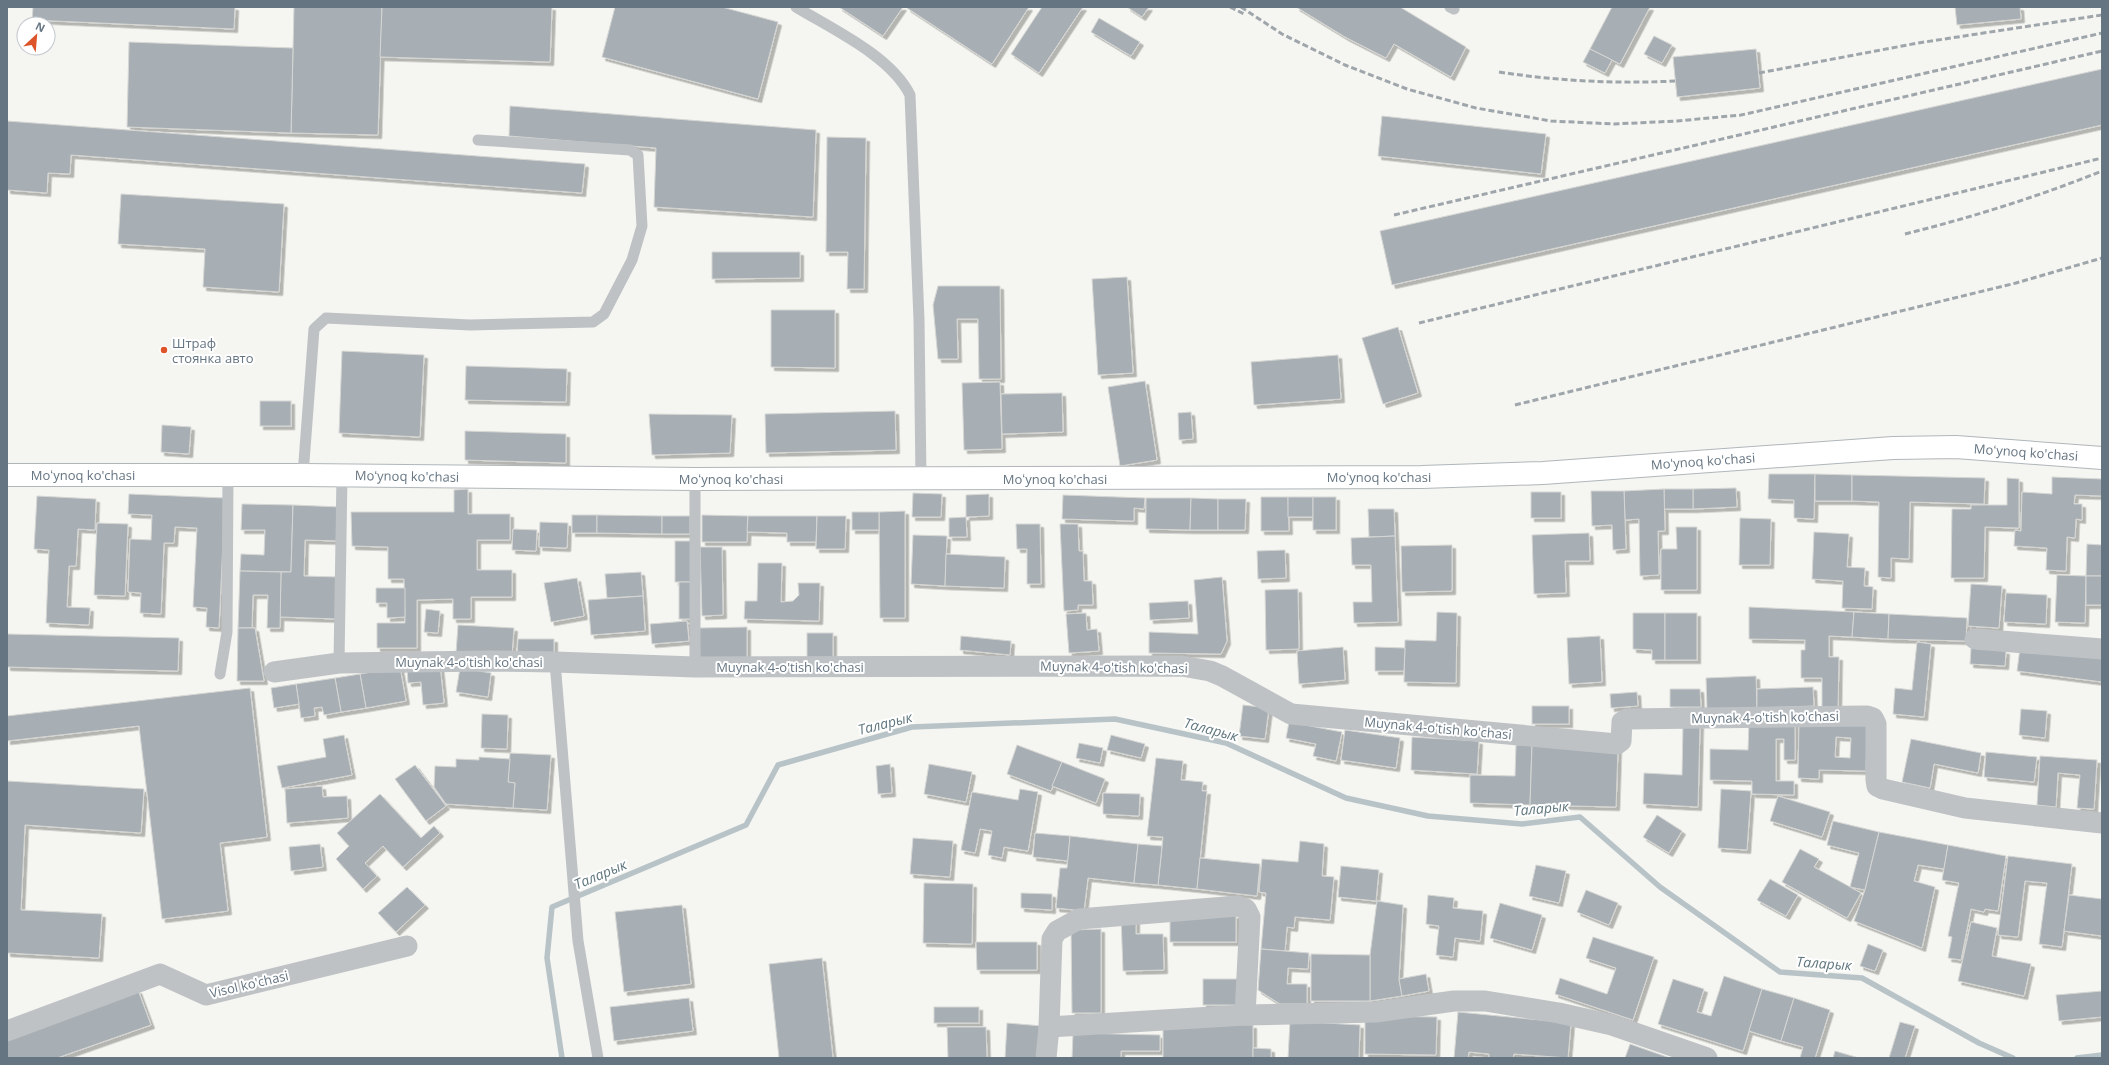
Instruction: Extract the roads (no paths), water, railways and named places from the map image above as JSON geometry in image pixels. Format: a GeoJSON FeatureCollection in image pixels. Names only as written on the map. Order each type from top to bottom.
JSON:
{"type":"FeatureCollection","features":[{"type":"Feature","properties":{"kind":"street","name":"Moʻynoq ko'chasi"},"geometry":{"type":"LineString","coordinates":[[7,475],[303,475],[921,480],[1483,476],[1893,448],[1956,447],[2102,458]]}},
{"type":"Feature","properties":{"kind":"street"},"geometry":{"type":"LineString","coordinates":[[1975,639],[2102,649]]}},
{"type":"Feature","properties":{"kind":"street","name":"Muynak 4-o'tish ko'chasi"},"geometry":{"type":"LineString","coordinates":[[274,672],[339,662],[555,662],[695,667],[1182,666],[1210,671],[1222,676],[1291,714],[1617,744],[1621,741],[1622,722],[1627,719],[1867,716],[1874,718],[1876,724],[1876,780],[1877,786],[1883,789],[1965,808],[2102,824]]}},
{"type":"Feature","properties":{"kind":"street"},"geometry":{"type":"LineString","coordinates":[[1046,1058],[1052,939],[1057,931],[1079,919],[1238,906],[1246,909],[1250,917],[1245,1015]]}},
{"type":"Feature","properties":{"kind":"street","name":"Visol ko'chasi"},"geometry":{"type":"LineString","coordinates":[[7,1031],[160,974],[163,974],[206,995],[407,946]]}},
{"type":"Feature","properties":{"kind":"street"},"geometry":{"type":"LineString","coordinates":[[1048,1026],[1245,1015],[1376,1012],[1454,1001],[1485,1001],[1552,1011],[1612,1025],[1707,1058]]}},
{"type":"Feature","properties":{"kind":"lane"},"geometry":{"type":"LineString","coordinates":[[796,7],[883,61],[904,83],[910,95],[919,320],[921,480]]}},
{"type":"Feature","properties":{"kind":"lane"},"geometry":{"type":"LineString","coordinates":[[303,475],[314,329],[326,318],[485,324],[593,322],[604,314],[632,260],[642,226],[638,155],[630,150],[478,140]]}},
{"type":"Feature","properties":{"kind":"lane"},"geometry":{"type":"LineString","coordinates":[[220,674],[227,632],[228,475]]}},
{"type":"Feature","properties":{"kind":"lane"},"geometry":{"type":"LineString","coordinates":[[339,662],[342,476]]}},
{"type":"Feature","properties":{"kind":"lane"},"geometry":{"type":"LineString","coordinates":[[695,479],[695,667]]}},
{"type":"Feature","properties":{"kind":"lane"},"geometry":{"type":"LineString","coordinates":[[555,662],[578,941],[598,1058]]}},
{"type":"Feature","properties":{"kind":"waterway","name":"Таларык"},"geometry":{"type":"LineString","coordinates":[[562,1058],[547,958],[552,907],[746,825],[778,765],[912,727],[1115,719],[1226,743],[1346,798],[1428,816],[1522,824],[1580,817],[1660,887],[1780,972],[1862,978],[1979,1043],[2013,1058]]}},
{"type":"Feature","properties":{"kind":"waterway","name":"Таларык"},"geometry":{"type":"LineString","coordinates":[[2077,1058],[2102,1055]]}},
{"type":"Feature","properties":{"kind":"railway"},"geometry":{"type":"LineString","coordinates":[[1230,7],[1246,15]]}},
{"type":"Feature","properties":{"kind":"railway"},"geometry":{"type":"LineString","coordinates":[[1241,7],[1282,34],[1345,65],[1407,89],[1476,108],[1551,121],[1614,124],[1677,121],[1741,115],[2102,33]]}},
{"type":"Feature","properties":{"kind":"railway"},"geometry":{"type":"LineString","coordinates":[[1759,73],[1918,43],[2102,15]]}},
{"type":"Feature","properties":{"kind":"railway"},"geometry":{"type":"LineString","coordinates":[[1394,215],[2102,51]]}},
{"type":"Feature","properties":{"kind":"railway"},"geometry":{"type":"LineString","coordinates":[[1499,72],[1543,78],[1587,81],[1675,81]]}},
{"type":"Feature","properties":{"kind":"railway"},"geometry":{"type":"LineString","coordinates":[[1419,323],[2102,158]]}},
{"type":"Feature","properties":{"kind":"railway"},"geometry":{"type":"LineString","coordinates":[[1905,234],[2005,206],[2102,171]]}},
{"type":"Feature","properties":{"kind":"railway"},"geometry":{"type":"LineString","coordinates":[[1515,405],[2016,283],[2102,258]]}},
{"type":"Feature","properties":{"kind":"place","name":"Штраф стоянка авто"},"geometry":{"type":"Point","coordinates":[164,350]}}]}
